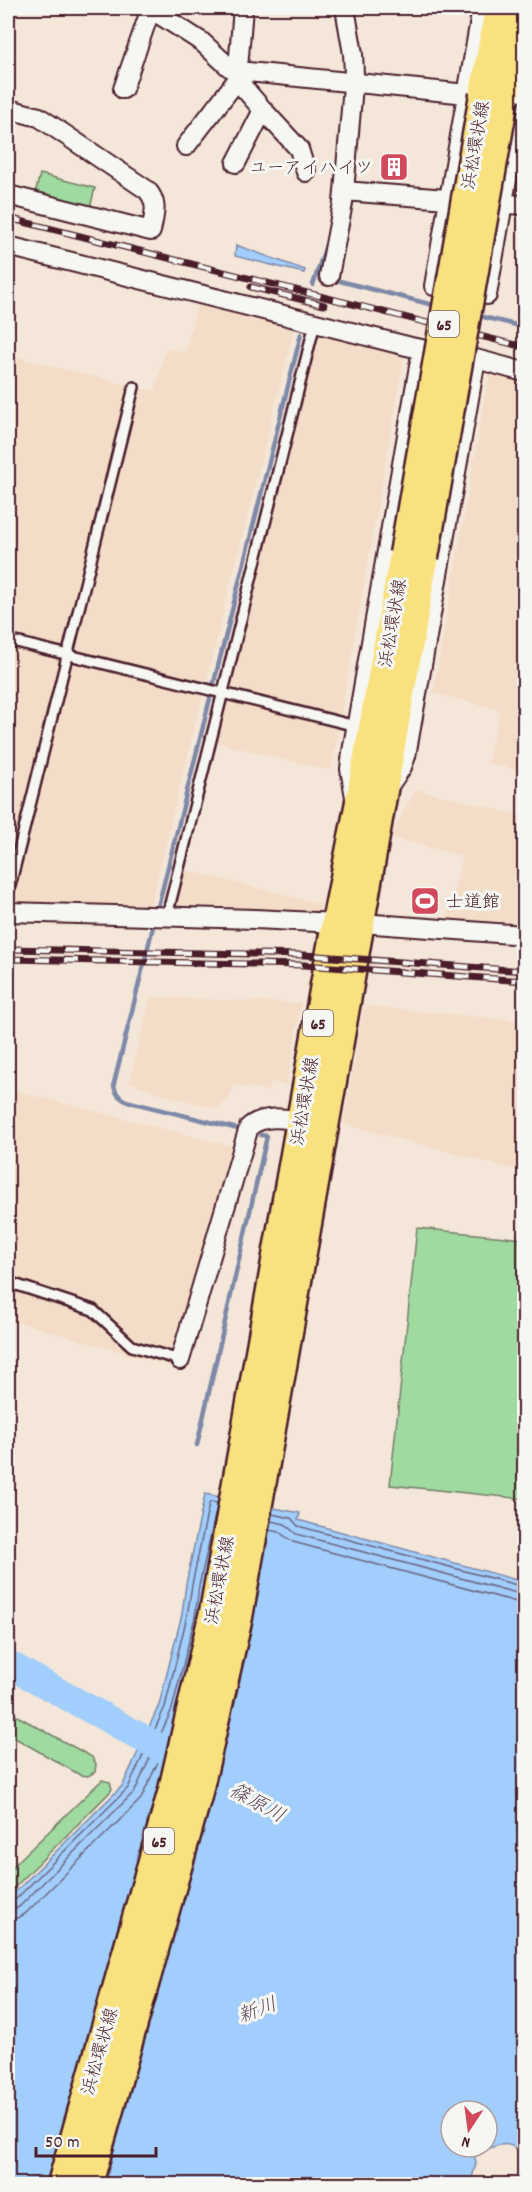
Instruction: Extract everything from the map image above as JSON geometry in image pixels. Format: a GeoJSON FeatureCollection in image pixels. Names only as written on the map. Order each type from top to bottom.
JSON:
{"type":"FeatureCollection","features":[{"type":"Feature","properties":{"kind":"main road","name":"浜松環状線"},"geometry":{"type":"LineString","coordinates":[[499,8],[504,93]]}},
{"type":"Feature","properties":{"kind":"main road","name":"浜松環状線"},"geometry":{"type":"LineString","coordinates":[[88,2184],[197,1796],[238,1617],[250,1485],[312,1108],[349,923],[414,556],[521,8]]}},
{"type":"Feature","properties":{"kind":"main road","name":"浜松環状線"},"geometry":{"type":"LineString","coordinates":[[62,2184],[173,1790],[203,1662],[250,1485]]}},
{"type":"Feature","properties":{"kind":"street"},"geometry":{"type":"LineString","coordinates":[[186,146],[238,76],[243,8]]}},
{"type":"Feature","properties":{"kind":"street"},"geometry":{"type":"LineString","coordinates":[[329,276],[341,218],[353,82],[353,54],[345,8]]}},
{"type":"Feature","properties":{"kind":"street"},"geometry":{"type":"LineString","coordinates":[[482,8],[504,93],[503,203],[487,295],[434,286],[449,199],[504,93]]}},
{"type":"Feature","properties":{"kind":"street"},"geometry":{"type":"LineString","coordinates":[[123,89],[151,9],[202,42],[238,76],[263,110],[299,149],[306,172]]}},
{"type":"Feature","properties":{"kind":"street"},"geometry":{"type":"LineString","coordinates":[[238,76],[504,93]]}},
{"type":"Feature","properties":{"kind":"street"},"geometry":{"type":"LineString","coordinates":[[8,109],[39,117],[147,190],[153,196],[155,213],[151,231],[8,195]]}},
{"type":"Feature","properties":{"kind":"street"},"geometry":{"type":"LineString","coordinates":[[236,163],[263,110]]}},
{"type":"Feature","properties":{"kind":"street"},"geometry":{"type":"LineString","coordinates":[[344,191],[525,205]]}},
{"type":"Feature","properties":{"kind":"street"},"geometry":{"type":"LineString","coordinates":[[8,246],[422,350],[476,359],[525,372]]}},
{"type":"Feature","properties":{"kind":"street"},"geometry":{"type":"LineString","coordinates":[[422,350],[350,769],[352,786],[371,800],[396,777],[406,756],[476,359]]}},
{"type":"Feature","properties":{"kind":"street"},"geometry":{"type":"LineString","coordinates":[[8,912],[349,923],[525,935]]}},
{"type":"Feature","properties":{"kind":"street"},"geometry":{"type":"LineString","coordinates":[[180,1360],[249,1127],[254,1122],[283,1118],[312,1108]]}},
{"type":"Feature","properties":{"kind":"lane"},"geometry":{"type":"LineString","coordinates":[[160,916],[220,694],[315,323]]}},
{"type":"Feature","properties":{"kind":"lane"},"geometry":{"type":"LineString","coordinates":[[8,894],[134,387]]}},
{"type":"Feature","properties":{"kind":"lane"},"geometry":{"type":"LineString","coordinates":[[8,640],[356,726]]}},
{"type":"Feature","properties":{"kind":"lane"},"geometry":{"type":"LineString","coordinates":[[8,1282],[93,1310],[132,1346],[180,1360]]}},
{"type":"Feature","properties":{"kind":"shaded area"},"geometry":{"type":"Polygon","coordinates":[[[198,301],[295,325],[205,686],[75,654],[72,649],[138,387],[155,391],[166,348],[185,352],[198,301]]]}},
{"type":"Feature","properties":{"kind":"shaded area"},"geometry":{"type":"Polygon","coordinates":[[[317,331],[405,352],[340,720],[227,692],[317,331]]]}},
{"type":"Feature","properties":{"kind":"shaded area"},"geometry":{"type":"Polygon","coordinates":[[[8,355],[131,386],[66,648],[61,650],[8,637],[8,355]]]}},
{"type":"Feature","properties":{"kind":"shaded area"},"geometry":{"type":"Polygon","coordinates":[[[490,367],[524,375],[524,772],[487,763],[500,710],[433,693],[490,367]]]}},
{"type":"Feature","properties":{"kind":"shaded area"},"geometry":{"type":"Polygon","coordinates":[[[8,644],[59,657],[62,661],[8,880],[8,644]]]}},
{"type":"Feature","properties":{"kind":"shaded area"},"geometry":{"type":"Polygon","coordinates":[[[73,661],[203,693],[149,911],[8,907],[69,663],[73,661]]]}},
{"type":"Feature","properties":{"kind":"shaded area"},"geometry":{"type":"Polygon","coordinates":[[[225,699],[339,727],[331,771],[214,742],[225,699]]]}},
{"type":"Feature","properties":{"kind":"shaded area"},"geometry":{"type":"Polygon","coordinates":[[[416,789],[524,816],[524,930],[445,925],[462,856],[393,838],[395,827],[416,789]]]}},
{"type":"Feature","properties":{"kind":"shaded area"},"geometry":{"type":"Polygon","coordinates":[[[182,869],[321,904],[318,917],[172,912],[182,869]]]}},
{"type":"Feature","properties":{"kind":"shaded area"},"geometry":{"type":"Polygon","coordinates":[[[150,997],[301,1003],[287,1085],[271,1082],[269,1091],[234,1085],[229,1100],[218,1109],[171,1097],[129,1082],[150,997]]]}},
{"type":"Feature","properties":{"kind":"shaded area"},"geometry":{"type":"Polygon","coordinates":[[[364,1006],[524,1021],[524,1172],[343,1124],[364,1006]]]}},
{"type":"Feature","properties":{"kind":"shaded area"},"geometry":{"type":"Polygon","coordinates":[[[8,1089],[232,1146],[169,1366],[11,1320],[12,1307],[8,1305],[8,1089]]]}},
{"type":"Feature","properties":{"kind":"green space"},"geometry":{"type":"Polygon","coordinates":[[[40,174],[95,188],[90,208],[35,194],[40,174]]]}},
{"type":"Feature","properties":{"kind":"green space"},"geometry":{"type":"Polygon","coordinates":[[[417,1228],[524,1239],[524,1499],[390,1485],[417,1228]]]}},
{"type":"Feature","properties":{"kind":"green space"},"geometry":{"type":"Polygon","coordinates":[[[8,1711],[92,1757],[96,1764],[95,1772],[88,1776],[80,1775],[8,1734],[8,1711]]]}},
{"type":"Feature","properties":{"kind":"green space"},"geometry":{"type":"Polygon","coordinates":[[[102,1780],[110,1782],[112,1789],[109,1793],[8,1894],[8,1871],[102,1780]]]}},
{"type":"Feature","properties":{"kind":"water"},"geometry":{"type":"Polygon","coordinates":[[[236,245],[305,270],[304,273],[235,256],[236,245]]]}},
{"type":"Feature","properties":{"kind":"water","name":"新川"},"geometry":{"type":"Polygon","coordinates":[[[205,1494],[300,1513],[298,1520],[524,1582],[524,2161],[514,2147],[499,2145],[499,2099],[439,2099],[439,2159],[475,2159],[470,2184],[8,2184],[8,1899],[123,1785],[159,1705],[182,1614],[205,1494]]]}},
{"type":"Feature","properties":{"kind":"waterway"},"geometry":{"type":"LineString","coordinates":[[337,13],[343,46]]}},
{"type":"Feature","properties":{"kind":"waterway"},"geometry":{"type":"LineString","coordinates":[[313,285],[326,245]]}},
{"type":"Feature","properties":{"kind":"waterway"},"geometry":{"type":"LineString","coordinates":[[332,279],[437,306]]}},
{"type":"Feature","properties":{"kind":"waterway"},"geometry":{"type":"LineString","coordinates":[[475,315],[524,327]]}},
{"type":"Feature","properties":{"kind":"waterway"},"geometry":{"type":"LineString","coordinates":[[157,911],[301,334]]}},
{"type":"Feature","properties":{"kind":"waterway"},"geometry":{"type":"LineString","coordinates":[[155,919],[114,1083],[116,1092],[126,1101],[238,1129]]}},
{"type":"Feature","properties":{"kind":"waterway"},"geometry":{"type":"LineString","coordinates":[[197,1445],[267,1136],[261,1135]]}},
{"type":"Feature","properties":{"kind":"waterway","name":"篠原川"},"geometry":{"type":"LineString","coordinates":[[8,1664],[177,1757]]}},
{"type":"Feature","properties":{"kind":"railway"},"geometry":{"type":"LineString","coordinates":[[8,218],[524,347]]}},
{"type":"Feature","properties":{"kind":"railway"},"geometry":{"type":"LineString","coordinates":[[251,287],[324,305]]}},
{"type":"Feature","properties":{"kind":"railway"},"geometry":{"type":"LineString","coordinates":[[8,949],[305,955],[524,971]]}},
{"type":"Feature","properties":{"kind":"railway"},"geometry":{"type":"LineString","coordinates":[[8,959],[304,965],[524,981]]}},
{"type":"Feature","properties":{"kind":"place","name":"ユーアイハイツ"},"geometry":{"type":"Point","coordinates":[394,167]}},
{"type":"Feature","properties":{"kind":"place","name":"士道館"},"geometry":{"type":"Point","coordinates":[425,901]}}]}
